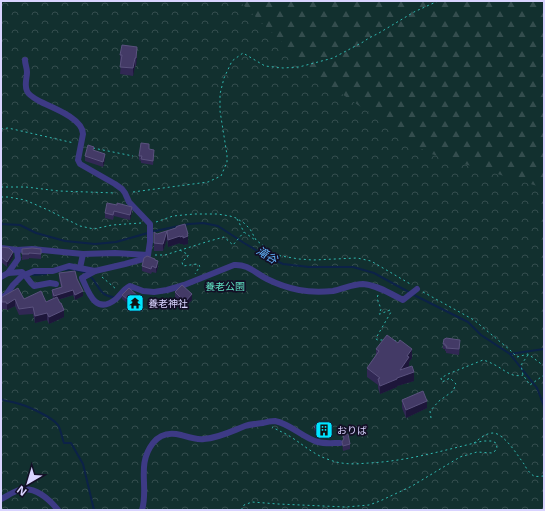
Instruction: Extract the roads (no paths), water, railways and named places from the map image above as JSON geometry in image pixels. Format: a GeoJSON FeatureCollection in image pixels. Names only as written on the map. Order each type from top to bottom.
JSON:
{"type":"FeatureCollection","features":[{"type":"Feature","properties":{"kind":"street"},"geometry":{"type":"LineString","coordinates":[[25,60],[27,73],[26,90],[37,100],[66,114],[79,124],[83,131],[84,134],[78,162],[124,191],[129,202],[150,224],[148,255],[143,259],[95,271],[82,278],[92,299],[98,304],[104,306],[130,286],[148,292],[167,290],[184,285],[234,265],[246,267],[268,280],[300,290],[317,292],[332,291],[361,284],[368,285],[403,300],[418,289]]}},
{"type":"Feature","properties":{"kind":"street"},"geometry":{"type":"LineString","coordinates":[[1,248],[17,250],[32,249],[83,254],[115,253],[148,255]]}},
{"type":"Feature","properties":{"kind":"street"},"geometry":{"type":"LineString","coordinates":[[1,277],[8,273],[18,259],[17,250]]}},
{"type":"Feature","properties":{"kind":"street"},"geometry":{"type":"LineString","coordinates":[[80,268],[83,254]]}},
{"type":"Feature","properties":{"kind":"street"},"geometry":{"type":"LineString","coordinates":[[16,261],[34,286],[50,283],[56,284]]}},
{"type":"Feature","properties":{"kind":"street"},"geometry":{"type":"LineString","coordinates":[[1,298],[6,295],[22,276],[34,271],[53,271],[69,266],[95,271]]}},
{"type":"Feature","properties":{"kind":"street"},"geometry":{"type":"LineString","coordinates":[[8,273],[25,275]]}},
{"type":"Feature","properties":{"kind":"street"},"geometry":{"type":"LineString","coordinates":[[142,510],[144,502],[143,467],[146,455],[159,437],[170,433],[197,439],[205,439],[229,433],[246,425],[273,421],[318,442],[340,443]]}},
{"type":"Feature","properties":{"kind":"street"},"geometry":{"type":"LineString","coordinates":[[1,499],[20,490],[31,490],[41,494],[58,510]]}},
{"type":"Feature","properties":{"kind":"waterway","name":"滝谷"},"geometry":{"type":"LineString","coordinates":[[1,224],[20,225],[36,233],[65,241],[95,244],[116,242],[155,231],[189,224],[203,223],[218,226],[244,243],[283,264],[309,267],[353,267],[374,273],[468,322],[481,335],[510,354],[544,349]]}},
{"type":"Feature","properties":{"kind":"waterway"},"geometry":{"type":"LineString","coordinates":[[66,270],[71,269],[87,273]]}},
{"type":"Feature","properties":{"kind":"waterway"},"geometry":{"type":"LineString","coordinates":[[33,275],[46,274]]}},
{"type":"Feature","properties":{"kind":"waterway"},"geometry":{"type":"LineString","coordinates":[[90,276],[104,294],[113,297]]}},
{"type":"Feature","properties":{"kind":"waterway"},"geometry":{"type":"LineString","coordinates":[[510,354],[537,388],[544,406]]}},
{"type":"Feature","properties":{"kind":"waterway"},"geometry":{"type":"LineString","coordinates":[[1,399],[32,409],[50,418],[58,425],[64,443],[71,443],[83,464],[94,510]]}},
{"type":"Feature","properties":{"kind":"place","name":"養老神社"},"geometry":{"type":"Point","coordinates":[135,303]}},
{"type":"Feature","properties":{"kind":"place","name":"おりば"},"geometry":{"type":"Point","coordinates":[324,430]}},
{"type":"Feature","properties":{"kind":"park label","name":"養老公園"},"geometry":{"type":"Point","coordinates":[225,286]}}]}
